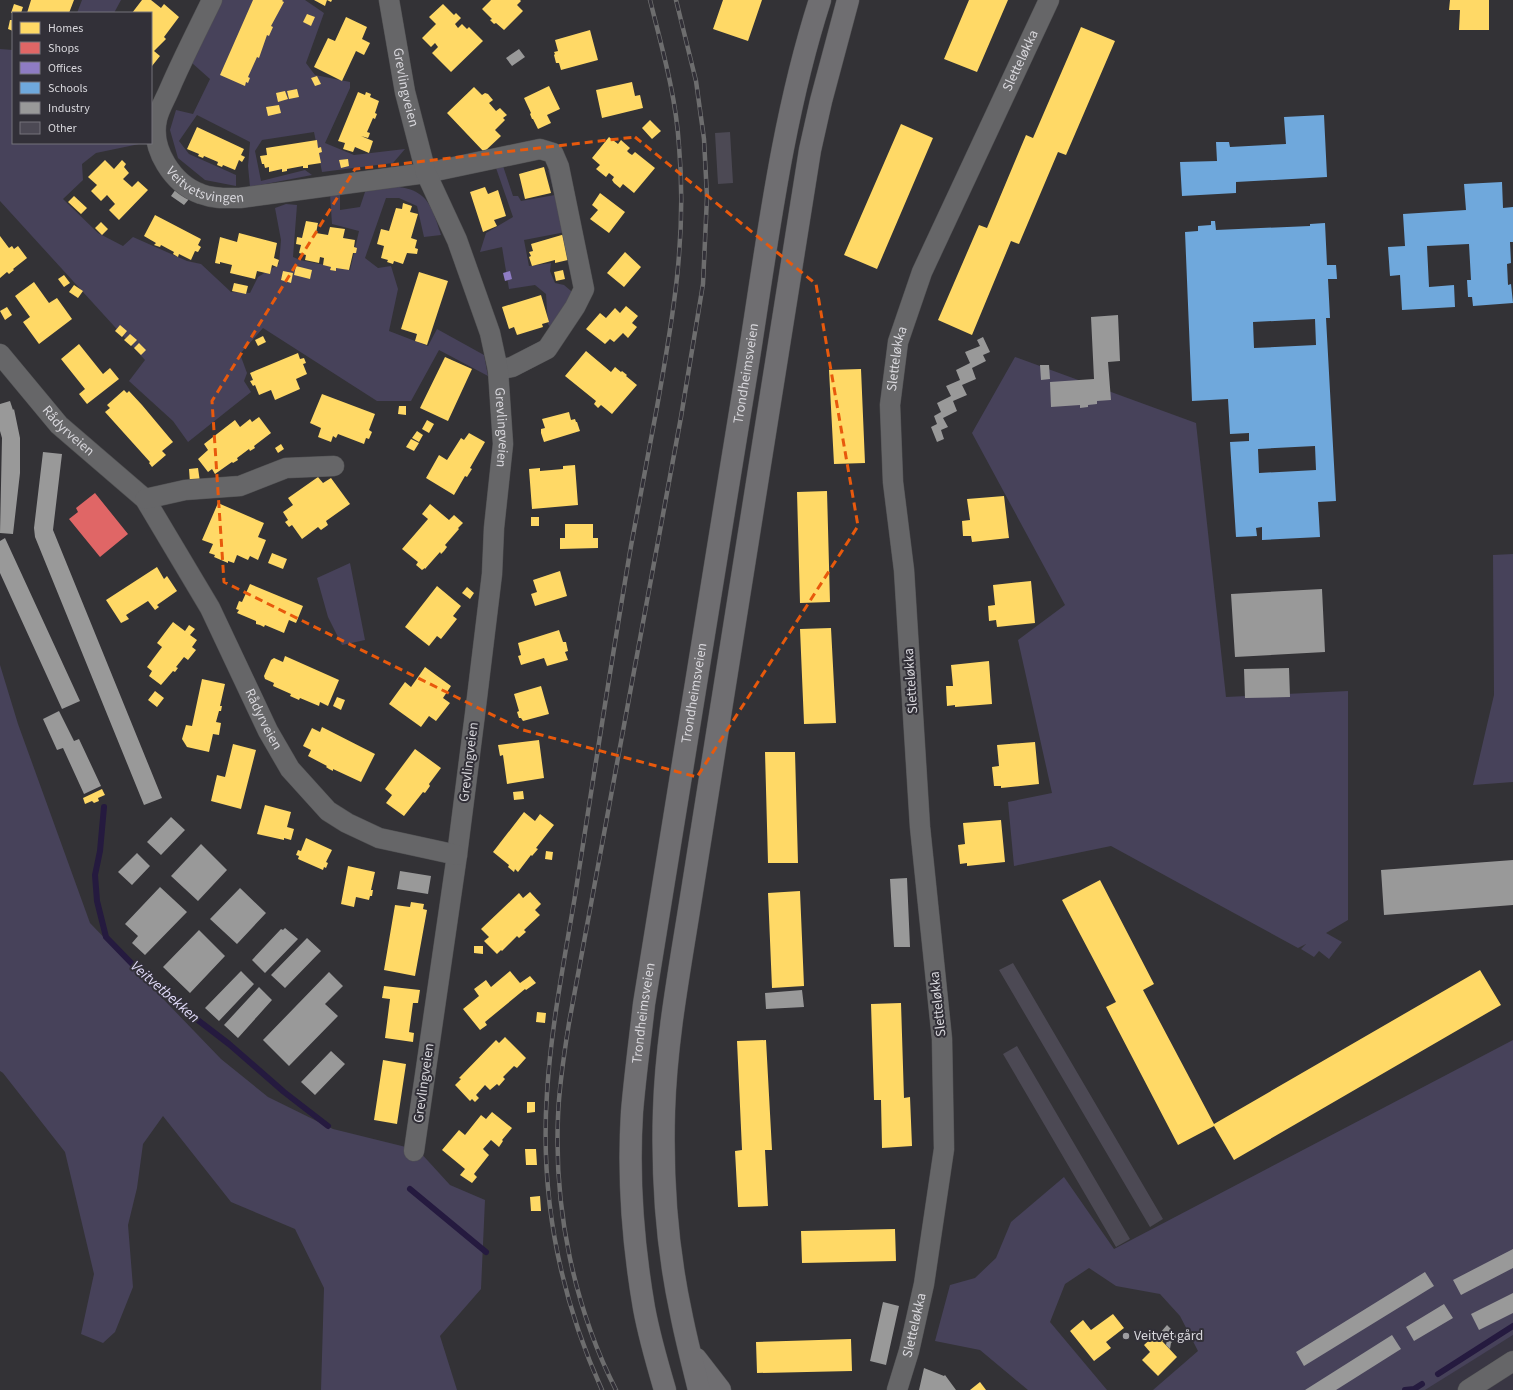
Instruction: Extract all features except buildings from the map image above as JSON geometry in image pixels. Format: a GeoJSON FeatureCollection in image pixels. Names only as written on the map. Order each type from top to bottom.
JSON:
{"type":"FeatureCollection","features":[{"type":"Feature","properties":{"kind":"highway","name":"Trondheimsveien"},"geometry":{"type":"LineString","coordinates":[[665,1390],[644,1309],[633,1218],[631,1167],[632,1113],[644,1004],[748,365],[772,207],[792,99],[820,0]]}},
{"type":"Feature","properties":{"kind":"highway","name":"Trondheimsveien"},"geometry":{"type":"LineString","coordinates":[[699,1390],[688,1348],[673,1268],[667,1208],[664,1164],[664,1111],[668,1059],[682,957],[810,150],[821,101],[848,0]]}},
{"type":"Feature","properties":{"kind":"highway"},"geometry":{"type":"LineString","coordinates":[[688,1348],[720,1390]]}},
{"type":"Feature","properties":{"kind":"street","name":"Veitvetsvingen"},"geometry":{"type":"LineString","coordinates":[[212,0],[156,119],[156,143],[165,164],[180,181],[200,194],[218,199],[240,198],[426,173]]}},
{"type":"Feature","properties":{"kind":"street","name":"Grevlingveien"},"geometry":{"type":"LineString","coordinates":[[389,0],[405,92],[426,173],[457,240],[490,333],[498,370],[503,444],[494,528],[492,574],[457,855],[414,1151]]}},
{"type":"Feature","properties":{"kind":"street","name":"Sletteløkka"},"geometry":{"type":"LineString","coordinates":[[897,1390],[909,1351],[924,1284],[944,1149],[942,1039],[920,827],[904,570],[893,482],[890,405],[898,342],[922,272],[1048,0]]}},
{"type":"Feature","properties":{"kind":"street","name":"Grevlingveien"},"geometry":{"type":"LineString","coordinates":[[426,173],[540,149],[553,153],[559,167],[584,290],[576,307],[547,349],[512,368],[498,370]]}},
{"type":"Feature","properties":{"kind":"street","name":"Rådyrveien"},"geometry":{"type":"LineString","coordinates":[[0,354],[59,425],[145,499],[210,608],[268,731],[290,769],[328,811],[347,823],[379,838],[457,855]]}},
{"type":"Feature","properties":{"kind":"street"},"geometry":{"type":"LineString","coordinates":[[145,499],[185,490],[240,486],[286,468],[334,466]]}},
{"type":"Feature","properties":{"kind":"street"},"geometry":{"type":"LineString","coordinates":[[1468,1390],[1513,1361]]}},
{"type":"Feature","properties":{"kind":"highlighted area"},"geometry":{"type":"Polygon","coordinates":[[[635,137],[816,284],[858,526],[697,777],[523,730],[224,582],[212,401],[355,169],[635,137]]]}},
{"type":"Feature","properties":{"kind":"shaded area"},"geometry":{"type":"Polygon","coordinates":[[[82,0],[121,0],[115,12],[77,12],[82,0]]]}},
{"type":"Feature","properties":{"kind":"shaded area"},"geometry":{"type":"Polygon","coordinates":[[[220,0],[305,0],[324,13],[306,63],[315,75],[350,82],[350,88],[325,143],[354,155],[405,149],[393,163],[322,172],[314,132],[262,140],[255,151],[261,181],[305,170],[312,175],[250,187],[248,166],[250,142],[197,115],[179,141],[189,154],[236,175],[236,186],[205,180],[178,158],[170,130],[176,110],[193,114],[210,79],[192,63],[220,0]]]}},
{"type":"Feature","properties":{"kind":"shaded area"},"geometry":{"type":"Polygon","coordinates":[[[0,49],[12,50],[12,144],[139,144],[96,153],[82,164],[83,180],[63,199],[98,233],[123,246],[133,237],[187,261],[201,264],[231,292],[250,293],[258,277],[279,264],[281,240],[275,208],[286,204],[297,205],[293,257],[300,260],[350,270],[359,231],[332,224],[330,194],[340,193],[340,210],[360,207],[366,189],[402,187],[418,193],[430,206],[441,235],[424,237],[417,206],[399,198],[386,198],[365,258],[378,268],[391,266],[398,289],[389,331],[428,346],[437,329],[484,355],[488,376],[439,350],[411,401],[377,401],[263,328],[240,354],[247,373],[244,381],[251,392],[188,442],[173,421],[129,381],[145,360],[0,201],[0,49]]]}},
{"type":"Feature","properties":{"kind":"shaded area"},"geometry":{"type":"Polygon","coordinates":[[[503,166],[513,196],[518,196],[521,201],[555,195],[548,170],[554,167],[571,231],[524,240],[529,266],[551,263],[550,271],[555,283],[564,285],[577,296],[553,331],[548,324],[546,294],[535,285],[509,289],[502,247],[480,252],[486,233],[513,217],[496,168],[503,166]]]}},
{"type":"Feature","properties":{"kind":"shaded area"},"geometry":{"type":"Polygon","coordinates":[[[1015,357],[1196,423],[1226,697],[1348,691],[1348,920],[1326,933],[1342,942],[1329,959],[1319,951],[1314,957],[1301,949],[1306,944],[1298,948],[1111,846],[1014,866],[1008,802],[1052,793],[1018,640],[1065,605],[972,433],[1015,357]]]}},
{"type":"Feature","properties":{"kind":"shaded area"},"geometry":{"type":"Polygon","coordinates":[[[1513,554],[1513,782],[1473,785],[1494,695],[1493,555],[1513,554]]]}},
{"type":"Feature","properties":{"kind":"shaded area"},"geometry":{"type":"Polygon","coordinates":[[[350,563],[365,640],[342,645],[328,617],[317,578],[350,563]]]}},
{"type":"Feature","properties":{"kind":"shaded area"},"geometry":{"type":"Polygon","coordinates":[[[0,665],[18,724],[90,923],[221,1059],[268,1097],[333,1129],[418,1150],[450,1185],[485,1200],[481,1289],[440,1336],[457,1390],[321,1390],[324,1288],[295,1229],[231,1202],[163,1116],[143,1144],[137,1188],[128,1225],[133,1287],[115,1332],[103,1343],[81,1334],[94,1274],[65,1152],[0,1071],[0,665]]]}},
{"type":"Feature","properties":{"kind":"shaded area"},"geometry":{"type":"Polygon","coordinates":[[[1513,1040],[1513,1335],[1425,1390],[1153,1390],[1198,1351],[1180,1316],[1160,1294],[1116,1286],[1089,1268],[1065,1284],[1050,1322],[1107,1390],[1028,1390],[980,1350],[935,1341],[950,1285],[975,1278],[996,1258],[1011,1222],[1064,1177],[1114,1249],[1513,1040]]]}},
{"type":"Feature","properties":{"kind":"shaded area"},"geometry":{"type":"Polygon","coordinates":[[[1513,1335],[1513,1390],[1425,1390],[1470,1361],[1513,1335]]]}},
{"type":"Feature","properties":{"kind":"waterway","name":"Veitvetbekken"},"geometry":{"type":"LineString","coordinates":[[104,807],[100,851],[95,875],[97,901],[106,937],[138,970],[173,1001],[229,1044],[284,1092],[328,1126]]}},
{"type":"Feature","properties":{"kind":"waterway","name":"Veitvetbekken"},"geometry":{"type":"LineString","coordinates":[[410,1189],[486,1252]]}},
{"type":"Feature","properties":{"kind":"waterway","name":"Veitvetbekken"},"geometry":{"type":"LineString","coordinates":[[1438,1374],[1513,1326]]}},
{"type":"Feature","properties":{"kind":"waterway","name":"Veitvetbekken"},"geometry":{"type":"LineString","coordinates":[[1405,1390],[1414,1389],[1422,1384]]}},
{"type":"Feature","properties":{"kind":"railway"},"geometry":{"type":"LineString","coordinates":[[602,1390],[587,1355],[575,1319],[564,1282],[556,1245],[550,1208],[547,1170],[547,1093],[558,994],[631,546],[668,341],[677,277],[681,213],[679,146],[675,109],[668,72],[650,0]]}},
{"type":"Feature","properties":{"kind":"railway"},"geometry":{"type":"LineString","coordinates":[[616,1390],[601,1358],[589,1325],[578,1292],[570,1257],[559,1187],[558,1117],[561,1081],[569,1023],[681,417],[703,284],[707,197],[704,139],[696,81],[676,0]]}},
{"type":"Feature","properties":{"kind":"place","name":"Veitvet gård"},"geometry":{"type":"Point","coordinates":[1126,1336]}}]}
